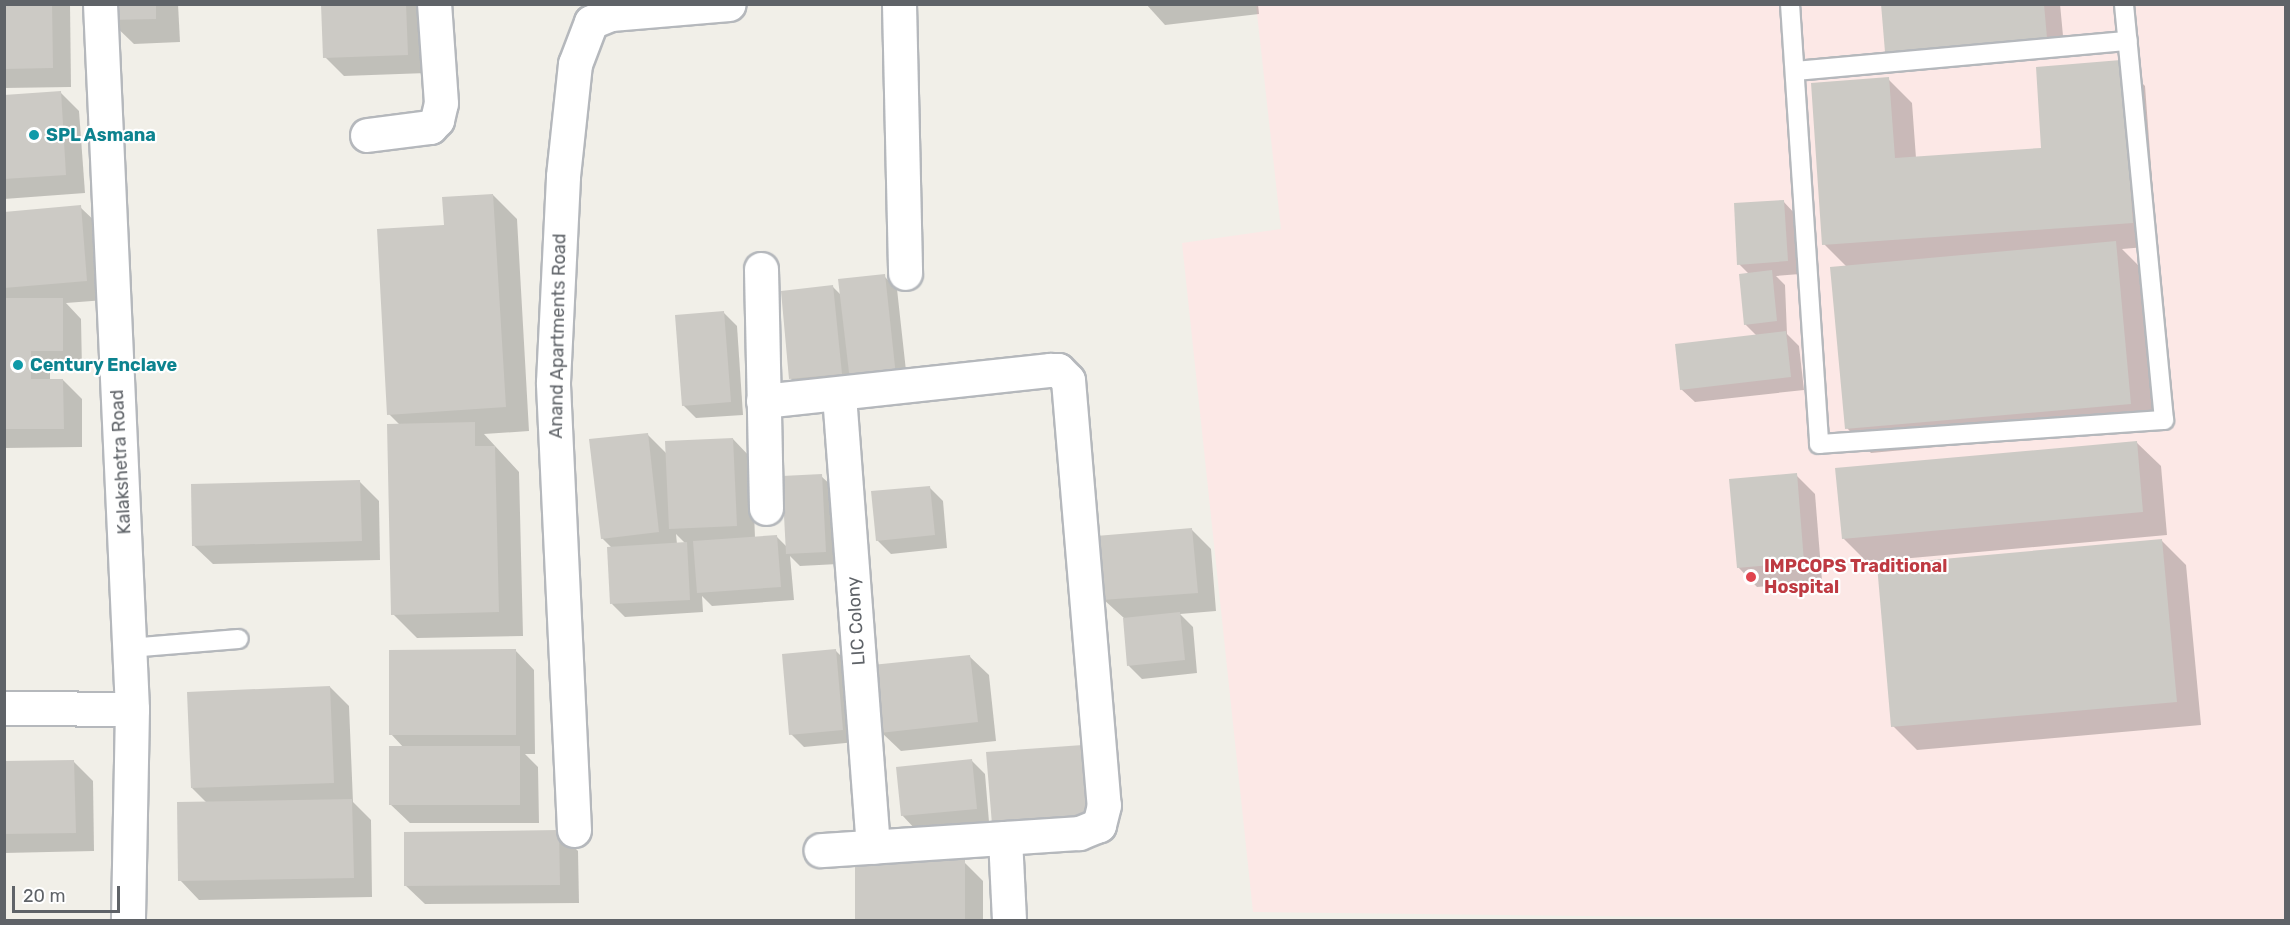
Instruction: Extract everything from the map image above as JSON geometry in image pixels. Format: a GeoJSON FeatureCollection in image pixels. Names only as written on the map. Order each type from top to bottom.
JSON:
{"type":"FeatureCollection","features":[{"type":"Feature","properties":{"kind":"street","name":"Kalakshetra Road"},"geometry":{"type":"LineString","coordinates":[[100,4],[132,709],[128,921]]}},
{"type":"Feature","properties":{"kind":"street"},"geometry":{"type":"LineString","coordinates":[[367,135],[430,127],[437,120],[441,103],[434,4]]}},
{"type":"Feature","properties":{"kind":"street","name":"Anand Apartments Road"},"geometry":{"type":"LineString","coordinates":[[574,830],[553,382],[563,176],[575,64],[591,22],[610,14],[729,4]]}},
{"type":"Feature","properties":{"kind":"street"},"geometry":{"type":"LineString","coordinates":[[898,4],[906,273]]}},
{"type":"Feature","properties":{"kind":"street"},"geometry":{"type":"LineString","coordinates":[[761,269],[766,508]]}},
{"type":"Feature","properties":{"kind":"street"},"geometry":{"type":"LineString","coordinates":[[763,401],[839,395],[1050,370],[1058,370],[1068,380],[1103,816],[1099,825],[1079,833],[821,850]]}},
{"type":"Feature","properties":{"kind":"street","name":"LIC Colony"},"geometry":{"type":"LineString","coordinates":[[839,395],[873,847]]}},
{"type":"Feature","properties":{"kind":"street"},"geometry":{"type":"LineString","coordinates":[[4,708],[132,709]]}},
{"type":"Feature","properties":{"kind":"street"},"geometry":{"type":"LineString","coordinates":[[1005,838],[1009,921]]}},
{"type":"Feature","properties":{"kind":"lane"},"geometry":{"type":"LineString","coordinates":[[1790,4],[1819,444],[2164,420],[2124,4]]}},
{"type":"Feature","properties":{"kind":"lane"},"geometry":{"type":"LineString","coordinates":[[1796,71],[2128,41]]}},
{"type":"Feature","properties":{"kind":"lane"},"geometry":{"type":"LineString","coordinates":[[129,648],[239,639]]}},
{"type":"Feature","properties":{"kind":"shaded area","name":"IMPCOPS Traditional Hospital"},"geometry":{"type":"Polygon","coordinates":[[[1256,5],[2285,5],[2285,920],[1902,920],[1253,912],[1182,243],[1281,229],[1256,5]]]}},
{"type":"Feature","properties":{"kind":"building"},"geometry":{"type":"Polygon","coordinates":[[[4,4],[52,4],[53,68],[4,69],[4,4]]]}},
{"type":"Feature","properties":{"kind":"building"},"geometry":{"type":"Polygon","coordinates":[[[107,4],[156,4],[156,19],[108,20],[107,4]]]}},
{"type":"Feature","properties":{"kind":"building"},"geometry":{"type":"Polygon","coordinates":[[[321,4],[406,4],[408,55],[323,58],[321,4]]]}},
{"type":"Feature","properties":{"kind":"building"},"geometry":{"type":"Polygon","coordinates":[[[1881,4],[2044,4],[2047,38],[1885,52],[1881,4]]]}},
{"type":"Feature","properties":{"kind":"building"},"geometry":{"type":"Polygon","coordinates":[[[2121,60],[2133,223],[1822,245],[1811,83],[1889,77],[1895,158],[2041,148],[2036,67],[2121,60]]]}},
{"type":"Feature","properties":{"kind":"building","name":"SPL Asmana"},"geometry":{"type":"Polygon","coordinates":[[[61,91],[66,175],[4,179],[4,95],[61,91]]]}},
{"type":"Feature","properties":{"kind":"building"},"geometry":{"type":"Polygon","coordinates":[[[493,194],[506,407],[387,415],[377,229],[444,225],[442,197],[493,194]]]}},
{"type":"Feature","properties":{"kind":"building"},"geometry":{"type":"Polygon","coordinates":[[[1784,200],[1788,261],[1737,265],[1734,203],[1784,200]]]}},
{"type":"Feature","properties":{"kind":"building"},"geometry":{"type":"Polygon","coordinates":[[[81,205],[87,281],[4,288],[4,212],[81,205]]]}},
{"type":"Feature","properties":{"kind":"building"},"geometry":{"type":"Polygon","coordinates":[[[2116,241],[2131,404],[1845,429],[1830,267],[2116,241]]]}},
{"type":"Feature","properties":{"kind":"building"},"geometry":{"type":"Polygon","coordinates":[[[1772,270],[1777,321],[1744,325],[1739,274],[1772,270]]]}},
{"type":"Feature","properties":{"kind":"building"},"geometry":{"type":"Polygon","coordinates":[[[885,274],[896,376],[850,381],[838,279],[885,274]]]}},
{"type":"Feature","properties":{"kind":"building"},"geometry":{"type":"Polygon","coordinates":[[[833,285],[842,374],[789,379],[781,291],[833,285]]]}},
{"type":"Feature","properties":{"kind":"building","name":"Century Enclave"},"geometry":{"type":"Polygon","coordinates":[[[4,298],[63,298],[63,351],[31,351],[31,379],[63,379],[64,429],[4,429],[4,298]]]}},
{"type":"Feature","properties":{"kind":"building"},"geometry":{"type":"Polygon","coordinates":[[[724,311],[731,402],[682,406],[675,315],[724,311]]]}},
{"type":"Feature","properties":{"kind":"building"},"geometry":{"type":"Polygon","coordinates":[[[1786,331],[1791,377],[1680,390],[1675,344],[1786,331]]]}},
{"type":"Feature","properties":{"kind":"building"},"geometry":{"type":"Polygon","coordinates":[[[475,422],[475,446],[495,446],[499,612],[391,615],[387,424],[475,422]]]}},
{"type":"Feature","properties":{"kind":"building"},"geometry":{"type":"Polygon","coordinates":[[[648,433],[659,532],[601,539],[589,439],[648,433]]]}},
{"type":"Feature","properties":{"kind":"building"},"geometry":{"type":"Polygon","coordinates":[[[733,438],[737,526],[669,529],[665,441],[733,438]]]}},
{"type":"Feature","properties":{"kind":"building"},"geometry":{"type":"Polygon","coordinates":[[[2137,441],[2143,512],[1842,539],[1835,468],[2137,441]]]}},
{"type":"Feature","properties":{"kind":"building"},"geometry":{"type":"Polygon","coordinates":[[[1797,473],[1804,562],[1737,568],[1729,479],[1797,473]]]}},
{"type":"Feature","properties":{"kind":"building"},"geometry":{"type":"Polygon","coordinates":[[[822,474],[826,552],[786,554],[782,476],[822,474]]]}},
{"type":"Feature","properties":{"kind":"building"},"geometry":{"type":"Polygon","coordinates":[[[360,480],[362,541],[192,546],[191,484],[360,480]]]}},
{"type":"Feature","properties":{"kind":"building"},"geometry":{"type":"Polygon","coordinates":[[[930,486],[935,535],[876,541],[871,491],[930,486]]]}},
{"type":"Feature","properties":{"kind":"building"},"geometry":{"type":"Polygon","coordinates":[[[1192,528],[1198,593],[1102,600],[1096,536],[1192,528]]]}},
{"type":"Feature","properties":{"kind":"building"},"geometry":{"type":"Polygon","coordinates":[[[777,535],[781,587],[697,593],[693,541],[777,535]]]}},
{"type":"Feature","properties":{"kind":"building"},"geometry":{"type":"Polygon","coordinates":[[[2162,539],[2177,702],[1891,727],[1877,565],[2162,539]]]}},
{"type":"Feature","properties":{"kind":"building"},"geometry":{"type":"Polygon","coordinates":[[[687,542],[690,600],[610,604],[607,547],[687,542]]]}},
{"type":"Feature","properties":{"kind":"building"},"geometry":{"type":"Polygon","coordinates":[[[1180,612],[1185,660],[1127,666],[1123,618],[1180,612]]]}},
{"type":"Feature","properties":{"kind":"building"},"geometry":{"type":"Polygon","coordinates":[[[516,649],[516,735],[389,735],[389,650],[516,649]]]}},
{"type":"Feature","properties":{"kind":"building"},"geometry":{"type":"Polygon","coordinates":[[[836,649],[843,730],[789,735],[782,654],[836,649]]]}},
{"type":"Feature","properties":{"kind":"building"},"geometry":{"type":"Polygon","coordinates":[[[970,655],[978,722],[880,733],[872,665],[970,655]]]}},
{"type":"Feature","properties":{"kind":"building"},"geometry":{"type":"Polygon","coordinates":[[[330,686],[334,783],[191,788],[187,692],[330,686]]]}},
{"type":"Feature","properties":{"kind":"building"},"geometry":{"type":"Polygon","coordinates":[[[1083,745],[1088,817],[992,824],[986,752],[1083,745]]]}},
{"type":"Feature","properties":{"kind":"building"},"geometry":{"type":"Polygon","coordinates":[[[389,746],[520,746],[520,805],[389,805],[389,746]]]}},
{"type":"Feature","properties":{"kind":"building"},"geometry":{"type":"Polygon","coordinates":[[[972,759],[977,809],[901,816],[896,767],[972,759]]]}},
{"type":"Feature","properties":{"kind":"building"},"geometry":{"type":"Polygon","coordinates":[[[74,760],[76,833],[4,834],[4,761],[74,760]]]}},
{"type":"Feature","properties":{"kind":"building"},"geometry":{"type":"Polygon","coordinates":[[[352,799],[354,878],[178,881],[177,802],[352,799]]]}},
{"type":"Feature","properties":{"kind":"building"},"geometry":{"type":"Polygon","coordinates":[[[559,830],[560,885],[404,886],[404,832],[559,830]]]}},
{"type":"Feature","properties":{"kind":"building"},"geometry":{"type":"Polygon","coordinates":[[[855,860],[965,860],[965,920],[855,920],[855,860]]]}},
{"type":"Feature","properties":{"kind":"place","name":"SPL Asmana"},"geometry":{"type":"Point","coordinates":[34,135]}},
{"type":"Feature","properties":{"kind":"place","name":"Century Enclave"},"geometry":{"type":"Point","coordinates":[18,365]}},
{"type":"Feature","properties":{"kind":"place","name":"IMPCOPS Traditional Hospital"},"geometry":{"type":"Point","coordinates":[1751,577]}}]}
